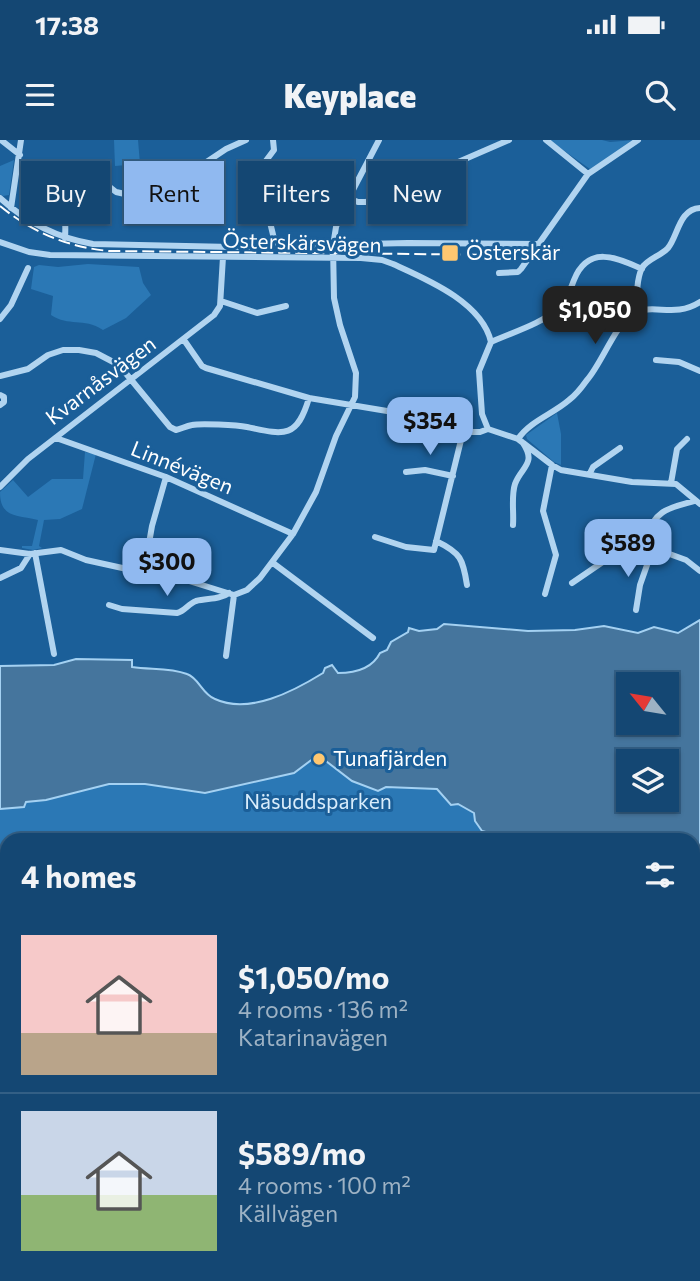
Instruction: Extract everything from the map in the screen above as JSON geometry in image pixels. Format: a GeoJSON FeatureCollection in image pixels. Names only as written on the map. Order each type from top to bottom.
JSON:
{"type":"FeatureCollection","features":[{"type":"Feature","properties":{"kind":"street"},"geometry":{"type":"LineString","coordinates":[[11,208],[22,140]]}},
{"type":"Feature","properties":{"kind":"street"},"geometry":{"type":"LineString","coordinates":[[65,237],[65,196],[77,173],[90,172],[116,192],[125,194],[161,174],[196,168],[246,140]]}},
{"type":"Feature","properties":{"kind":"street"},"geometry":{"type":"LineString","coordinates":[[274,140],[274,150],[262,166],[260,181],[276,247]]}},
{"type":"Feature","properties":{"kind":"street"},"geometry":{"type":"LineString","coordinates":[[354,187],[379,140]]}},
{"type":"Feature","properties":{"kind":"street"},"geometry":{"type":"LineString","coordinates":[[354,200],[366,202],[509,140]]}},
{"type":"Feature","properties":{"kind":"street"},"geometry":{"type":"LineString","coordinates":[[546,140],[588,174]]}},
{"type":"Feature","properties":{"kind":"street"},"geometry":{"type":"LineString","coordinates":[[499,273],[517,272],[588,174],[638,140]]}},
{"type":"Feature","properties":{"kind":"street"},"geometry":{"type":"LineString","coordinates":[[1,141],[20,155]]}},
{"type":"Feature","properties":{"kind":"street"},"geometry":{"type":"LineString","coordinates":[[0,198],[42,229],[93,244],[276,247],[538,243]]}},
{"type":"Feature","properties":{"kind":"street"},"geometry":{"type":"LineString","coordinates":[[637,312],[642,269],[666,250],[690,211],[700,208]]}},
{"type":"Feature","properties":{"kind":"street"},"geometry":{"type":"LineString","coordinates":[[109,606],[177,612],[185,610],[195,602],[244,592],[255,584],[273,563],[293,534],[316,492],[336,436],[355,397],[356,373],[337,315],[333,246],[338,224]]}},
{"type":"Feature","properties":{"kind":"street","name":"Österskärsvägen"},"geometry":{"type":"LineString","coordinates":[[0,242],[29,252],[50,255],[382,260],[444,289],[463,303],[485,325],[491,342]]}},
{"type":"Feature","properties":{"kind":"street"},"geometry":{"type":"LineString","coordinates":[[223,257],[220,301],[257,313],[286,306]]}},
{"type":"Feature","properties":{"kind":"street"},"geometry":{"type":"LineString","coordinates":[[488,429],[482,414],[480,371],[491,342],[558,309],[568,296],[579,268],[589,260],[617,258],[642,269]]}},
{"type":"Feature","properties":{"kind":"street"},"geometry":{"type":"LineString","coordinates":[[0,319],[11,305],[29,268]]}},
{"type":"Feature","properties":{"kind":"street","name":"Kvarnåsvägen"},"geometry":{"type":"LineString","coordinates":[[0,487],[29,459],[214,315],[220,301]]}},
{"type":"Feature","properties":{"kind":"street"},"geometry":{"type":"LineString","coordinates":[[520,440],[527,428],[575,395],[600,364],[619,327],[627,318],[637,312],[680,311],[700,302]]}},
{"type":"Feature","properties":{"kind":"street"},"geometry":{"type":"LineString","coordinates":[[184,340],[202,366],[309,398],[429,418],[463,432],[488,429],[520,440],[561,470],[639,483],[671,483],[684,489],[697,502]]}},
{"type":"Feature","properties":{"kind":"street"},"geometry":{"type":"LineString","coordinates":[[0,376],[28,369],[48,355],[74,349],[105,356],[119,365],[176,430],[192,425],[247,427],[265,433],[281,432],[291,429],[302,420],[309,398]]}},
{"type":"Feature","properties":{"kind":"street"},"geometry":{"type":"LineString","coordinates":[[656,360],[679,362],[700,371]]}},
{"type":"Feature","properties":{"kind":"street"},"geometry":{"type":"LineString","coordinates":[[0,394],[4,397],[4,402],[0,405]]}},
{"type":"Feature","properties":{"kind":"street"},"geometry":{"type":"LineString","coordinates":[[375,537],[406,547],[434,550],[463,432]]}},
{"type":"Feature","properties":{"kind":"street","name":"Linnévägen"},"geometry":{"type":"LineString","coordinates":[[56,438],[166,477],[293,534]]}},
{"type":"Feature","properties":{"kind":"street"},"geometry":{"type":"LineString","coordinates":[[671,483],[677,449],[687,439]]}},
{"type":"Feature","properties":{"kind":"street"},"geometry":{"type":"LineString","coordinates":[[513,525],[515,483],[528,464],[528,449],[520,440]]}},
{"type":"Feature","properties":{"kind":"street"},"geometry":{"type":"LineString","coordinates":[[590,473],[593,467],[620,448]]}},
{"type":"Feature","properties":{"kind":"street"},"geometry":{"type":"LineString","coordinates":[[545,594],[556,555],[543,511],[552,465]]}},
{"type":"Feature","properties":{"kind":"street"},"geometry":{"type":"LineString","coordinates":[[406,472],[425,470],[453,476]]}},
{"type":"Feature","properties":{"kind":"street"},"geometry":{"type":"LineString","coordinates":[[144,572],[152,526],[166,477]]}},
{"type":"Feature","properties":{"kind":"street"},"geometry":{"type":"LineString","coordinates":[[572,583],[613,555],[646,537],[665,509],[697,502]]}},
{"type":"Feature","properties":{"kind":"street"},"geometry":{"type":"LineString","coordinates":[[646,537],[653,548],[686,561],[700,571]]}},
{"type":"Feature","properties":{"kind":"street"},"geometry":{"type":"LineString","coordinates":[[436,541],[460,556],[467,584]]}},
{"type":"Feature","properties":{"kind":"street"},"geometry":{"type":"LineString","coordinates":[[636,610],[640,585],[653,548]]}},
{"type":"Feature","properties":{"kind":"street"},"geometry":{"type":"LineString","coordinates":[[0,550],[32,554],[61,550],[86,560],[173,576],[232,594]]}},
{"type":"Feature","properties":{"kind":"street"},"geometry":{"type":"LineString","coordinates":[[0,578],[21,568],[32,554]]}},
{"type":"Feature","properties":{"kind":"street"},"geometry":{"type":"LineString","coordinates":[[32,554],[54,654]]}},
{"type":"Feature","properties":{"kind":"street"},"geometry":{"type":"LineString","coordinates":[[273,563],[373,638]]}},
{"type":"Feature","properties":{"kind":"street"},"geometry":{"type":"LineString","coordinates":[[226,656],[232,594]]}},
{"type":"Feature","properties":{"kind":"green space"},"geometry":{"type":"Polygon","coordinates":[[[114,140],[138,140],[140,161],[124,161],[124,165],[115,166],[114,140]]]}},
{"type":"Feature","properties":{"kind":"green space"},"geometry":{"type":"Polygon","coordinates":[[[549,140],[610,142],[635,140],[590,169],[549,140]]]}},
{"type":"Feature","properties":{"kind":"green space"},"geometry":{"type":"Polygon","coordinates":[[[14,160],[9,195],[3,196],[0,194],[0,166],[14,160]]]}},
{"type":"Feature","properties":{"kind":"green space"},"geometry":{"type":"Polygon","coordinates":[[[88,264],[139,267],[143,283],[151,295],[126,318],[103,330],[89,324],[64,321],[51,315],[53,296],[31,289],[34,267],[88,264]]]}},
{"type":"Feature","properties":{"kind":"green space"},"geometry":{"type":"Polygon","coordinates":[[[557,413],[561,434],[561,465],[527,439],[526,435],[557,413]]]}},
{"type":"Feature","properties":{"kind":"green space"},"geometry":{"type":"Polygon","coordinates":[[[85,452],[96,454],[82,509],[60,519],[44,520],[39,546],[42,548],[22,548],[32,546],[38,520],[6,511],[0,492],[13,480],[28,497],[52,479],[83,479],[85,452]]]}},
{"type":"Feature","properties":{"kind":"green space","name":"Näsuddsparken"},"geometry":{"type":"Polygon","coordinates":[[[700,723],[700,833],[0,833],[0,809],[17,808],[14,735],[533,734],[616,729],[616,735],[679,735],[679,724],[700,723]]]}},
{"type":"Feature","properties":{"kind":"shaded area"},"geometry":{"type":"Polygon","coordinates":[[[700,620],[700,833],[490,833],[482,831],[475,821],[474,813],[458,804],[451,805],[437,789],[386,787],[378,791],[352,781],[318,755],[294,773],[205,793],[145,784],[109,784],[46,800],[26,802],[24,807],[0,809],[0,666],[54,665],[76,659],[132,660],[132,667],[173,670],[187,674],[211,697],[228,703],[242,704],[271,699],[299,687],[332,665],[338,673],[363,669],[387,650],[391,642],[408,632],[409,628],[419,631],[437,629],[444,624],[528,631],[604,626],[638,633],[654,627],[678,633],[700,620]]]}},
{"type":"Feature","properties":{"kind":"railway"},"geometry":{"type":"LineString","coordinates":[[0,206],[37,231],[51,237],[79,246],[109,251],[513,255]]}},
{"type":"Feature","properties":{"kind":"place","name":"Österskär"},"geometry":{"type":"Point","coordinates":[450,253]}},
{"type":"Feature","properties":{"kind":"place","name":"Tunafjärden"},"geometry":{"type":"Point","coordinates":[319,759]}}]}
